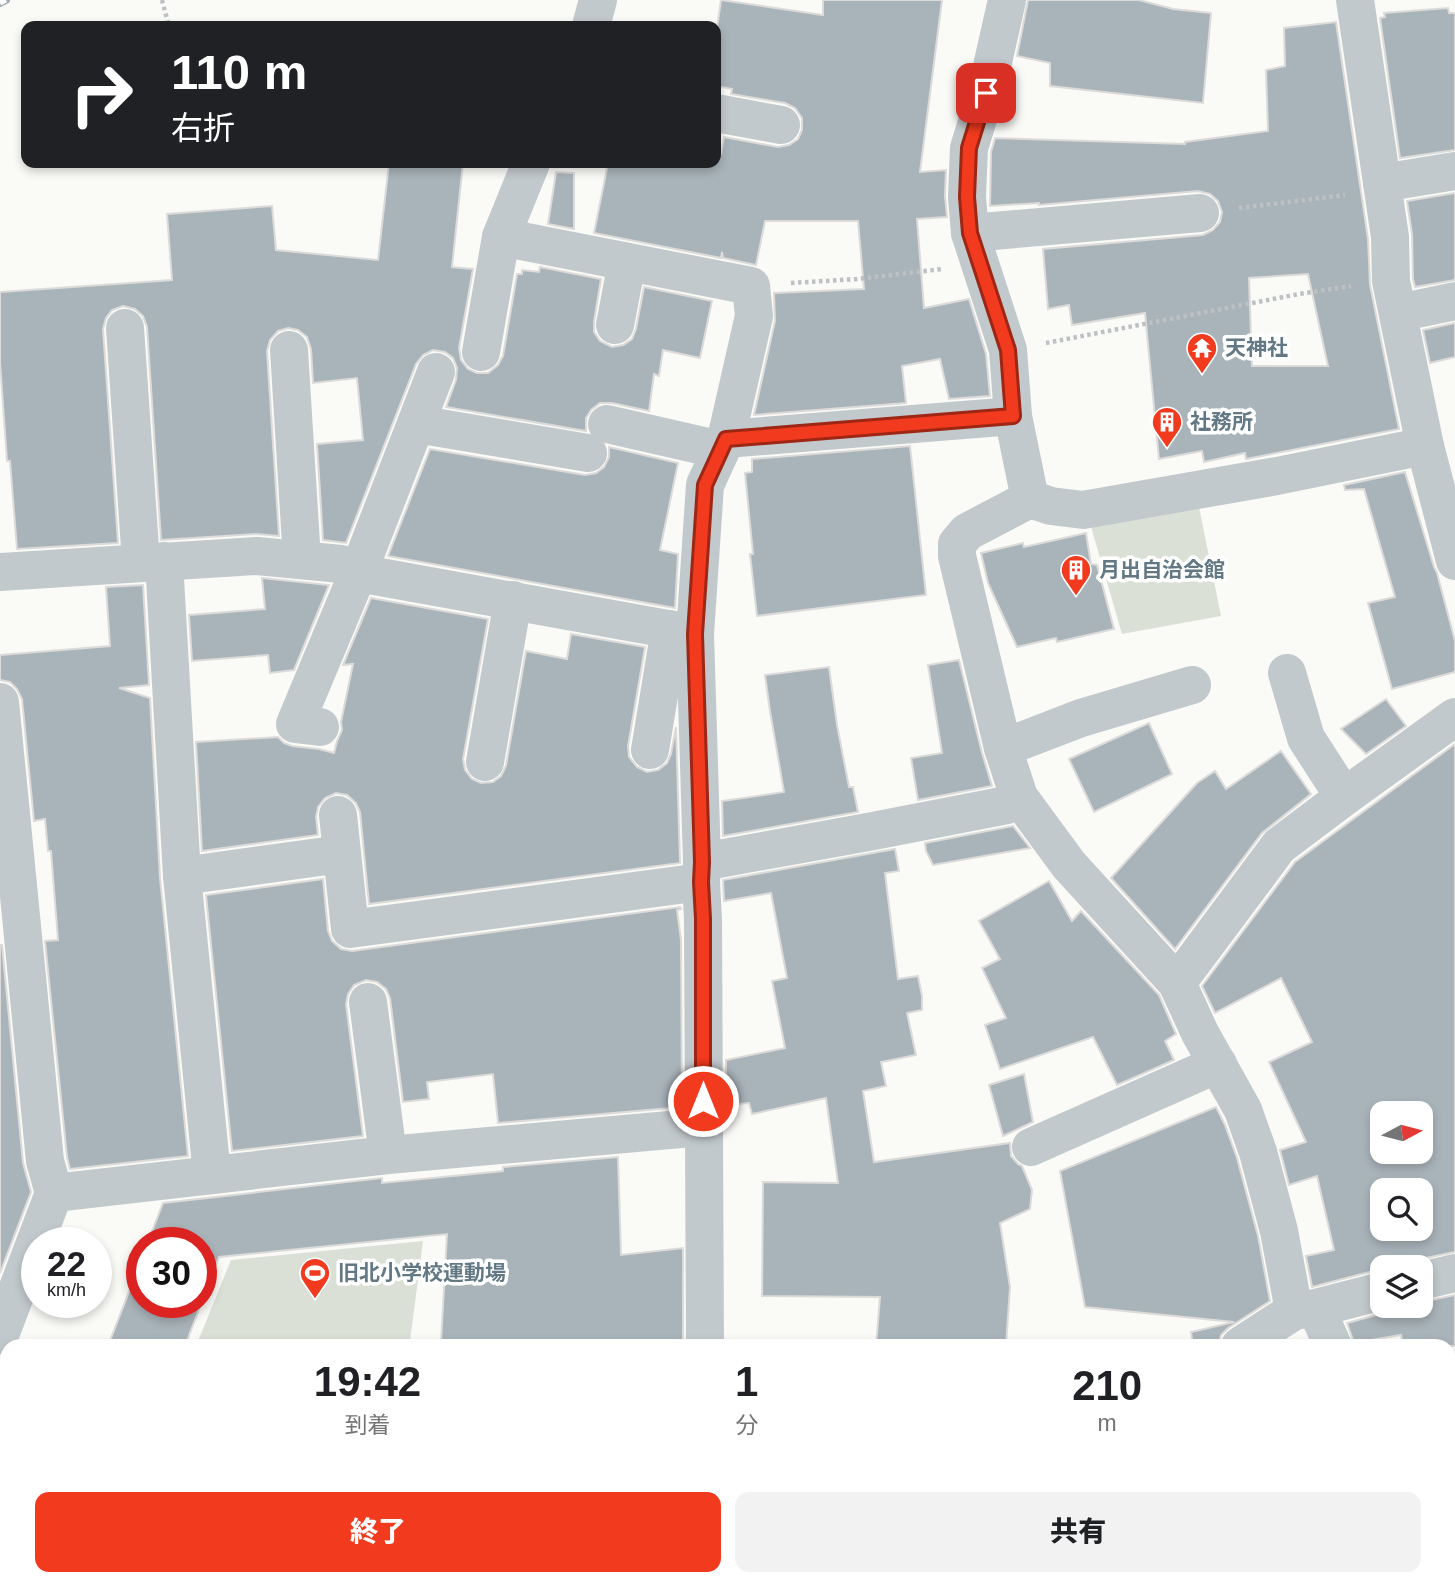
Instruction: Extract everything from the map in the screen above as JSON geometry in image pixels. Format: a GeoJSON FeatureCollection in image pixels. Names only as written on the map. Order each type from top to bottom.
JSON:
{"type":"FeatureCollection","features":[{"type":"Feature","properties":{"kind":"street"},"geometry":{"type":"LineString","coordinates":[[592,21],[598,0]]}},
{"type":"Feature","properties":{"kind":"street"},"geometry":{"type":"LineString","coordinates":[[1007,0],[986,93],[969,148],[967,197],[974,249],[1008,350],[1013,416],[1030,499]]}},
{"type":"Feature","properties":{"kind":"street"},"geometry":{"type":"LineString","coordinates":[[1355,0],[1390,237],[1395,297],[1425,446],[1455,561]]}},
{"type":"Feature","properties":{"kind":"street"},"geometry":{"type":"LineString","coordinates":[[721,114],[782,125]]}},
{"type":"Feature","properties":{"kind":"street"},"geometry":{"type":"LineString","coordinates":[[481,352],[501,237],[529,168]]}},
{"type":"Feature","properties":{"kind":"street"},"geometry":{"type":"LineString","coordinates":[[1383,187],[1455,171]]}},
{"type":"Feature","properties":{"kind":"street"},"geometry":{"type":"LineString","coordinates":[[974,249],[1200,213]]}},
{"type":"Feature","properties":{"kind":"street"},"geometry":{"type":"LineString","coordinates":[[501,237],[751,286],[754,316],[724,444],[705,485],[682,631],[650,750]]}},
{"type":"Feature","properties":{"kind":"street"},"geometry":{"type":"LineString","coordinates":[[615,325],[627,262]]}},
{"type":"Feature","properties":{"kind":"street"},"geometry":{"type":"LineString","coordinates":[[1395,297],[1455,301]]}},
{"type":"Feature","properties":{"kind":"street"},"geometry":{"type":"LineString","coordinates":[[125,328],[153,562],[212,1175]]}},
{"type":"Feature","properties":{"kind":"street"},"geometry":{"type":"LineString","coordinates":[[289,349],[302,560]]}},
{"type":"Feature","properties":{"kind":"street"},"geometry":{"type":"LineString","coordinates":[[298,723],[436,372]]}},
{"type":"Feature","properties":{"kind":"street"},"geometry":{"type":"LineString","coordinates":[[416,424],[597,438],[724,444],[1013,416]]}},
{"type":"Feature","properties":{"kind":"street"},"geometry":{"type":"LineString","coordinates":[[1328,1339],[1305,1309],[1243,1110],[1200,1033],[1177,983],[1069,865],[1019,797],[1003,748],[957,556],[957,544],[967,532],[1030,499],[1051,506],[1083,510],[1277,477],[1425,446]]}},
{"type":"Feature","properties":{"kind":"street"},"geometry":{"type":"LineString","coordinates":[[0,572],[257,556],[341,564],[358,573],[682,631]]}},
{"type":"Feature","properties":{"kind":"street"},"geometry":{"type":"LineString","coordinates":[[485,762],[513,600]]}},
{"type":"Feature","properties":{"kind":"street"},"geometry":{"type":"LineString","coordinates":[[682,631],[703,919],[705,1339]]}},
{"type":"Feature","properties":{"kind":"street"},"geometry":{"type":"LineString","coordinates":[[1287,673],[1306,738],[1344,797]]}},
{"type":"Feature","properties":{"kind":"street"},"geometry":{"type":"LineString","coordinates":[[1003,748],[1081,718],[1192,685]]}},
{"type":"Feature","properties":{"kind":"street"},"geometry":{"type":"LineString","coordinates":[[0,702],[45,1161],[54,1193],[0,1335]]}},
{"type":"Feature","properties":{"kind":"street"},"geometry":{"type":"LineString","coordinates":[[1177,983],[1279,846],[1455,717]]}},
{"type":"Feature","properties":{"kind":"street"},"geometry":{"type":"LineString","coordinates":[[338,815],[350,929],[701,872],[868,832],[1007,805]]}},
{"type":"Feature","properties":{"kind":"street"},"geometry":{"type":"LineString","coordinates":[[182,876],[341,854]]}},
{"type":"Feature","properties":{"kind":"street"},"geometry":{"type":"LineString","coordinates":[[368,1002],[388,1155]]}},
{"type":"Feature","properties":{"kind":"street"},"geometry":{"type":"LineString","coordinates":[[1031,1147],[1218,1064]]}},
{"type":"Feature","properties":{"kind":"street"},"geometry":{"type":"LineString","coordinates":[[54,1193],[388,1155],[703,1128]]}},
{"type":"Feature","properties":{"kind":"street"},"geometry":{"type":"LineString","coordinates":[[1433,1278],[1455,1273]]}},
{"type":"Feature","properties":{"kind":"street"},"geometry":{"type":"LineString","coordinates":[[1252,1339],[1305,1309],[1370,1294]]}},
{"type":"Feature","properties":{"kind":"path"},"geometry":{"type":"LineString","coordinates":[[162,0],[168,21]]}},
{"type":"Feature","properties":{"kind":"path"},"geometry":{"type":"LineString","coordinates":[[1200,213],[1383,187]]}},
{"type":"Feature","properties":{"kind":"path"},"geometry":{"type":"LineString","coordinates":[[751,286],[857,279],[974,249]]}},
{"type":"Feature","properties":{"kind":"path"},"geometry":{"type":"LineString","coordinates":[[1008,350],[1300,294],[1395,297]]}},
{"type":"Feature","properties":{"kind":"shaded area"},"geometry":{"type":"Polygon","coordinates":[[[1199,507],[1221,616],[1122,634],[1090,523],[1199,507]]]}},
{"type":"Feature","properties":{"kind":"shaded area","name":"旧北小学校運動場"},"geometry":{"type":"Polygon","coordinates":[[[423,1241],[410,1339],[199,1339],[207,1318],[217,1318],[217,1294],[231,1260],[423,1241]]]}},
{"type":"Feature","properties":{"kind":"building"},"geometry":{"type":"Polygon","coordinates":[[[721,0],[823,15],[823,0],[942,0],[920,172],[946,170],[947,217],[917,219],[924,308],[969,299],[986,354],[990,396],[949,399],[940,359],[902,366],[906,403],[754,415],[775,321],[774,293],[864,289],[858,221],[765,221],[756,265],[723,258],[722,252],[721,258],[594,233],[607,168],[721,168],[724,137],[778,147],[789,145],[798,139],[802,130],[802,118],[795,108],[785,103],[731,94],[732,89],[721,87],[721,21],[718,21],[721,0]]]}},
{"type":"Feature","properties":{"kind":"building"},"geometry":{"type":"Polygon","coordinates":[[[1028,0],[1139,0],[1173,9],[1211,13],[1203,103],[1050,86],[1050,63],[1017,56],[1028,0]]]}},
{"type":"Feature","properties":{"kind":"building"},"geometry":{"type":"Polygon","coordinates":[[[1448,8],[1449,13],[1455,13],[1455,150],[1400,158],[1380,18],[1385,17],[1384,13],[1448,8]]]}},
{"type":"Feature","properties":{"kind":"building"},"geometry":{"type":"Polygon","coordinates":[[[1336,22],[1368,239],[1370,285],[1399,429],[1246,459],[1245,453],[1204,462],[1202,451],[1159,459],[1145,313],[1072,325],[1069,305],[1048,309],[1043,249],[1203,235],[1213,230],[1220,222],[1222,212],[1218,201],[1210,194],[1198,191],[1039,205],[990,206],[991,152],[995,138],[1185,144],[1268,131],[1266,70],[1285,66],[1284,28],[1336,22]],[[1308,274],[1249,278],[1252,366],[1328,366],[1308,274]]]}},
{"type":"Feature","properties":{"kind":"building"},"geometry":{"type":"Polygon","coordinates":[[[388,168],[462,168],[452,267],[473,269],[459,348],[461,360],[468,369],[477,373],[488,373],[498,365],[503,356],[517,274],[522,274],[522,270],[539,272],[540,267],[601,279],[594,332],[600,341],[612,347],[623,345],[632,339],[644,287],[712,301],[700,358],[663,350],[659,376],[654,374],[649,411],[600,403],[586,418],[586,431],[446,407],[456,380],[457,368],[453,358],[445,352],[433,350],[423,355],[416,364],[346,543],[323,540],[317,444],[363,440],[357,378],[313,383],[311,349],[307,337],[298,330],[288,328],[278,331],[270,340],[267,351],[279,536],[256,534],[161,540],[147,327],[143,316],[135,309],[123,306],[112,310],[103,329],[118,543],[17,549],[0,362],[0,292],[172,280],[167,214],[272,206],[276,250],[378,260],[388,168]]]}},
{"type":"Feature","properties":{"kind":"building"},"geometry":{"type":"Polygon","coordinates":[[[556,172],[574,173],[574,229],[548,224],[556,172]]]}},
{"type":"Feature","properties":{"kind":"building"},"geometry":{"type":"Polygon","coordinates":[[[1455,193],[1455,280],[1415,287],[1407,201],[1455,193]]]}},
{"type":"Feature","properties":{"kind":"building"},"geometry":{"type":"Polygon","coordinates":[[[1455,323],[1455,357],[1430,363],[1423,330],[1455,323]]]}},
{"type":"Feature","properties":{"kind":"building"},"geometry":{"type":"Polygon","coordinates":[[[910,446],[926,595],[757,616],[745,473],[752,472],[752,459],[910,446]]]}},
{"type":"Feature","properties":{"kind":"building"},"geometry":{"type":"Polygon","coordinates":[[[609,447],[678,463],[660,550],[678,554],[675,608],[388,556],[430,449],[585,475],[596,473],[604,467],[609,457],[609,447]]]}},
{"type":"Feature","properties":{"kind":"building"},"geometry":{"type":"Polygon","coordinates":[[[1405,472],[1455,641],[1455,672],[1392,689],[1368,603],[1395,597],[1364,489],[1345,490],[1344,485],[1405,472]]]}},
{"type":"Feature","properties":{"kind":"building"},"geometry":{"type":"Polygon","coordinates":[[[1086,533],[1091,564],[1097,565],[1114,629],[1057,642],[1056,638],[1017,647],[988,583],[981,553],[1023,543],[1024,547],[1086,533]]]}},
{"type":"Feature","properties":{"kind":"building"},"geometry":{"type":"Polygon","coordinates":[[[262,578],[329,585],[294,670],[270,673],[268,655],[192,661],[189,615],[265,609],[262,578]]]}},
{"type":"Feature","properties":{"kind":"building"},"geometry":{"type":"Polygon","coordinates":[[[143,585],[149,685],[119,688],[150,698],[160,878],[188,1156],[70,1169],[45,941],[58,940],[51,851],[48,851],[45,819],[34,821],[22,699],[10,682],[0,680],[0,655],[110,646],[106,587],[143,585]]]}},
{"type":"Feature","properties":{"kind":"building"},"geometry":{"type":"Polygon","coordinates":[[[371,598],[488,619],[463,759],[465,770],[472,779],[481,783],[493,782],[501,776],[506,766],[526,651],[567,659],[571,634],[645,647],[628,746],[629,757],[637,767],[647,772],[658,770],[667,763],[671,754],[676,727],[680,863],[369,904],[360,812],[356,803],[347,795],[336,793],[325,798],[318,807],[318,835],[202,851],[196,742],[278,737],[292,746],[334,753],[342,730],[341,722],[353,664],[343,665],[371,598]]]}},
{"type":"Feature","properties":{"kind":"building"},"geometry":{"type":"Polygon","coordinates":[[[959,660],[992,786],[918,800],[911,758],[942,753],[928,665],[959,660]]]}},
{"type":"Feature","properties":{"kind":"building"},"geometry":{"type":"Polygon","coordinates":[[[829,667],[849,787],[853,787],[858,812],[723,836],[722,801],[784,792],[765,675],[829,667]]]}},
{"type":"Feature","properties":{"kind":"building"},"geometry":{"type":"Polygon","coordinates":[[[1386,699],[1406,726],[1366,754],[1341,729],[1386,699]]]}},
{"type":"Feature","properties":{"kind":"building"},"geometry":{"type":"Polygon","coordinates":[[[1149,723],[1172,774],[1094,812],[1069,759],[1149,723]]]}},
{"type":"Feature","properties":{"kind":"building"},"geometry":{"type":"Polygon","coordinates":[[[1455,744],[1455,1252],[1433,1257],[1370,1255],[1370,1272],[1312,1287],[1306,1256],[1334,1250],[1317,1176],[1289,1185],[1280,1150],[1306,1142],[1269,1062],[1312,1042],[1281,978],[1215,1013],[1202,986],[1295,862],[1455,744]]]}},
{"type":"Feature","properties":{"kind":"building"},"geometry":{"type":"Polygon","coordinates":[[[1281,751],[1311,794],[1262,833],[1175,949],[1111,878],[1197,783],[1215,771],[1226,789],[1281,751]]]}},
{"type":"Feature","properties":{"kind":"building"},"geometry":{"type":"Polygon","coordinates":[[[1013,826],[1030,848],[933,865],[926,851],[925,843],[1013,826]]]}},
{"type":"Feature","properties":{"kind":"building"},"geometry":{"type":"Polygon","coordinates":[[[895,849],[899,871],[885,873],[898,979],[918,976],[922,1010],[907,1013],[916,1055],[881,1062],[886,1086],[863,1091],[874,1162],[1010,1143],[1011,1156],[1022,1166],[1032,1190],[1030,1209],[1000,1223],[1010,1287],[1006,1339],[877,1339],[880,1297],[762,1296],[763,1182],[838,1183],[826,1098],[752,1114],[749,1103],[726,1105],[726,1060],[785,1048],[772,981],[787,978],[771,893],[724,901],[723,880],[895,849]]]}},
{"type":"Feature","properties":{"kind":"building"},"geometry":{"type":"Polygon","coordinates":[[[323,879],[328,931],[332,941],[341,949],[352,951],[680,907],[681,909],[677,910],[681,940],[682,1107],[498,1123],[493,1074],[427,1082],[429,1099],[403,1102],[390,998],[386,989],[377,982],[366,980],[354,985],[346,1004],[363,1136],[232,1151],[206,895],[323,879]]]}},
{"type":"Feature","properties":{"kind":"building"},"geometry":{"type":"Polygon","coordinates":[[[1049,881],[1072,921],[1081,911],[1159,995],[1176,1034],[1165,1041],[1174,1060],[1117,1085],[1093,1037],[1000,1069],[985,1025],[1006,1018],[982,968],[1000,959],[979,921],[1049,881]]]}},
{"type":"Feature","properties":{"kind":"building"},"geometry":{"type":"Polygon","coordinates":[[[0,945],[23,1163],[31,1192],[0,1273],[0,945]]]}},
{"type":"Feature","properties":{"kind":"building"},"geometry":{"type":"Polygon","coordinates":[[[1024,1074],[1033,1122],[1003,1136],[989,1085],[1024,1074]]]}},
{"type":"Feature","properties":{"kind":"building"},"geometry":{"type":"Polygon","coordinates":[[[1216,1107],[1237,1158],[1258,1236],[1270,1301],[1228,1328],[1220,1339],[1192,1339],[1191,1332],[1234,1322],[1085,1307],[1060,1171],[1216,1107]]]}},
{"type":"Feature","properties":{"kind":"building"},"geometry":{"type":"Polygon","coordinates":[[[618,1157],[621,1255],[683,1248],[683,1339],[441,1339],[447,1234],[219,1257],[217,1262],[217,1227],[154,1227],[163,1203],[382,1178],[382,1183],[503,1171],[503,1167],[618,1157]]]}},
{"type":"Feature","properties":{"kind":"building"},"geometry":{"type":"Polygon","coordinates":[[[1455,1295],[1455,1339],[1402,1339],[1401,1335],[1353,1339],[1347,1323],[1370,1317],[1433,1318],[1433,1300],[1455,1295]]]}},
{"type":"Feature","properties":{"kind":"building"},"geometry":{"type":"Polygon","coordinates":[[[126,1299],[126,1318],[196,1318],[188,1339],[111,1339],[126,1299]]]}},
{"type":"Feature","properties":{"kind":"railway"},"geometry":{"type":"LineString","coordinates":[[0,3],[6,0]]}},
{"type":"Feature","properties":{"kind":"place","name":"天神社"},"geometry":{"type":"Point","coordinates":[1202,375]}},
{"type":"Feature","properties":{"kind":"place","name":"社務所"},"geometry":{"type":"Point","coordinates":[1167,449]}},
{"type":"Feature","properties":{"kind":"place","name":"月出自治会館"},"geometry":{"type":"Point","coordinates":[1076,597]}},
{"type":"Feature","properties":{"kind":"place","name":"旧北小学校運動場"},"geometry":{"type":"Point","coordinates":[315,1300]}},
{"type":"Feature","properties":{"kind":"route"},"geometry":{"type":"LineString","coordinates":[[703,1101],[703,919],[695,634],[705,485],[726,439],[1013,416],[1008,350],[970,233],[967,197],[969,148],[986,93]]}}]}
